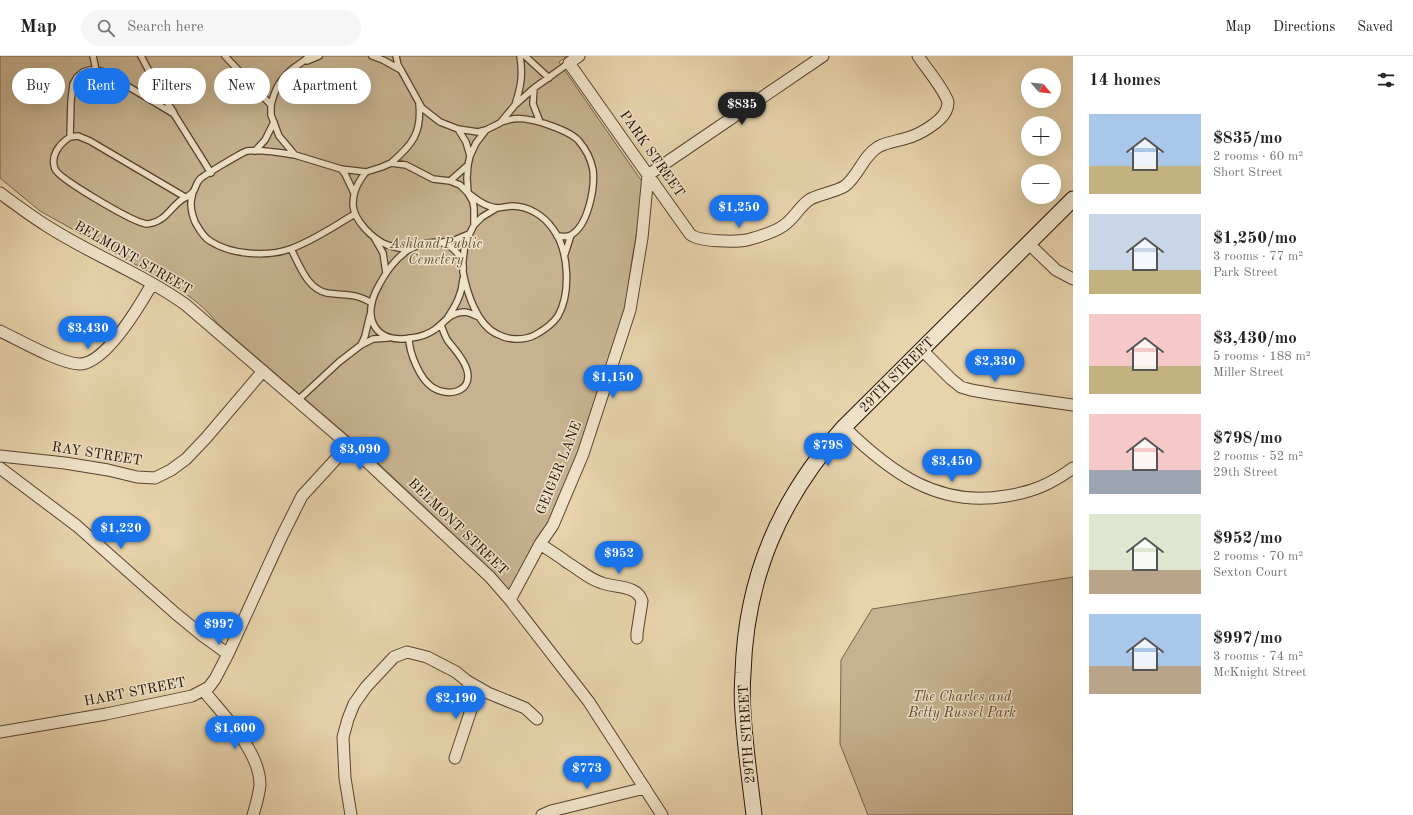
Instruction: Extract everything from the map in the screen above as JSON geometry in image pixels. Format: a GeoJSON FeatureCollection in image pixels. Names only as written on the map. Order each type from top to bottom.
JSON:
{"type":"FeatureCollection","features":[{"type":"Feature","properties":{"kind":"street"},"geometry":{"type":"LineString","coordinates":[[648,175],[822,56]]}},
{"type":"Feature","properties":{"kind":"street","name":"PARK STREET"},"geometry":{"type":"LineString","coordinates":[[574,59],[648,175],[692,236],[709,240],[746,240],[773,232],[783,226],[792,219],[809,199],[827,194],[845,186],[854,176],[866,157],[878,147],[922,132],[946,111],[948,103],[943,93],[918,56]]}},
{"type":"Feature","properties":{"kind":"street","name":"GEIGER LANE"},"geometry":{"type":"LineString","coordinates":[[510,600],[540,544],[553,524],[583,454],[630,310],[642,238],[648,175]]}},
{"type":"Feature","properties":{"kind":"street","name":"BELMONT STREET"},"geometry":{"type":"LineString","coordinates":[[0,193],[48,227],[173,295],[186,305],[351,447],[478,565],[510,600],[589,702],[662,815]]}},
{"type":"Feature","properties":{"kind":"street","name":"29TH STREET"},"geometry":{"type":"LineString","coordinates":[[754,815],[742,712],[744,640],[752,596],[765,555],[790,500],[810,468],[844,427],[1073,199]]}},
{"type":"Feature","properties":{"kind":"street"},"geometry":{"type":"LineString","coordinates":[[1029,244],[1056,270],[1073,280]]}},
{"type":"Feature","properties":{"kind":"street"},"geometry":{"type":"LineString","coordinates":[[0,331],[52,356],[71,363],[86,363],[93,361],[105,351],[132,316],[152,284]]}},
{"type":"Feature","properties":{"kind":"street"},"geometry":{"type":"LineString","coordinates":[[922,350],[961,387],[994,394],[1073,405]]}},
{"type":"Feature","properties":{"kind":"street","name":"RAY STREET"},"geometry":{"type":"LineString","coordinates":[[0,456],[65,463],[108,470],[137,477],[155,478],[172,470],[186,459],[263,372]]}},
{"type":"Feature","properties":{"kind":"street"},"geometry":{"type":"LineString","coordinates":[[844,427],[872,454],[899,473],[942,493],[961,497],[980,499],[998,498],[1036,490],[1063,476],[1073,468]]}},
{"type":"Feature","properties":{"kind":"street","name":"HART STREET"},"geometry":{"type":"LineString","coordinates":[[0,732],[106,714],[192,696],[209,687],[216,679],[302,496],[335,460],[351,447]]}},
{"type":"Feature","properties":{"kind":"street"},"geometry":{"type":"LineString","coordinates":[[0,468],[76,526],[186,622],[228,654]]}},
{"type":"Feature","properties":{"kind":"street"},"geometry":{"type":"LineString","coordinates":[[540,544],[588,578],[603,584],[637,592],[642,601],[637,638]]}},
{"type":"Feature","properties":{"kind":"street"},"geometry":{"type":"LineString","coordinates":[[351,815],[345,778],[343,737],[354,704],[366,687],[394,657],[407,652],[427,657],[456,672],[466,681],[488,693],[525,708],[537,719]]}},
{"type":"Feature","properties":{"kind":"street"},"geometry":{"type":"LineString","coordinates":[[455,758],[472,707],[474,696],[466,681]]}},
{"type":"Feature","properties":{"kind":"street"},"geometry":{"type":"LineString","coordinates":[[204,691],[234,727],[253,757],[259,776],[260,786],[253,815]]}},
{"type":"Feature","properties":{"kind":"street"},"geometry":{"type":"LineString","coordinates":[[542,815],[551,811],[645,788]]}},
{"type":"Feature","properties":{"kind":"lane"},"geometry":{"type":"LineString","coordinates":[[93,56],[96,68]]}},
{"type":"Feature","properties":{"kind":"lane"},"geometry":{"type":"LineString","coordinates":[[141,56],[158,88],[211,173]]}},
{"type":"Feature","properties":{"kind":"lane"},"geometry":{"type":"LineString","coordinates":[[225,56],[271,105]]}},
{"type":"Feature","properties":{"kind":"lane"},"geometry":{"type":"LineString","coordinates":[[304,62],[309,56]]}},
{"type":"Feature","properties":{"kind":"lane"},"geometry":{"type":"LineString","coordinates":[[296,155],[279,136],[271,115],[271,105],[275,89],[279,82],[292,69],[319,56]]}},
{"type":"Feature","properties":{"kind":"lane"},"geometry":{"type":"LineString","coordinates":[[372,56],[401,70]]}},
{"type":"Feature","properties":{"kind":"lane"},"geometry":{"type":"LineString","coordinates":[[396,56],[398,65],[422,108],[440,122],[458,129],[478,132],[513,118],[528,119],[552,126],[574,136],[591,163],[593,186],[591,201],[586,215],[577,230],[566,237],[557,236]]}},
{"type":"Feature","properties":{"kind":"lane"},"geometry":{"type":"LineString","coordinates":[[515,105],[520,87],[522,71],[520,56]]}},
{"type":"Feature","properties":{"kind":"lane"},"geometry":{"type":"LineString","coordinates":[[525,56],[549,78]]}},
{"type":"Feature","properties":{"kind":"lane"},"geometry":{"type":"LineString","coordinates":[[500,123],[515,105],[534,88],[574,59]]}},
{"type":"Feature","properties":{"kind":"lane"},"geometry":{"type":"LineString","coordinates":[[70,136],[73,84]]}},
{"type":"Feature","properties":{"kind":"lane"},"geometry":{"type":"LineString","coordinates":[[130,88],[174,114]]}},
{"type":"Feature","properties":{"kind":"lane"},"geometry":{"type":"LineString","coordinates":[[534,88],[534,104],[540,122]]}},
{"type":"Feature","properties":{"kind":"lane"},"geometry":{"type":"LineString","coordinates":[[355,214],[290,249],[272,253],[250,254],[230,249],[210,241],[200,232],[193,218],[190,205],[196,184],[200,179],[246,151],[296,155],[341,169],[366,172],[391,163],[406,150],[414,138],[419,126],[419,102]]}},
{"type":"Feature","properties":{"kind":"lane"},"geometry":{"type":"LineString","coordinates":[[255,151],[265,140],[274,122]]}},
{"type":"Feature","properties":{"kind":"lane"},"geometry":{"type":"LineString","coordinates":[[458,129],[466,142],[470,156]]}},
{"type":"Feature","properties":{"kind":"lane"},"geometry":{"type":"LineString","coordinates":[[474,226],[473,202],[468,193],[468,164],[476,143],[486,130]]}},
{"type":"Feature","properties":{"kind":"lane"},"geometry":{"type":"LineString","coordinates":[[185,197],[90,141],[78,136],[70,136],[62,142],[53,158],[56,170],[65,179],[131,218],[144,224],[152,224],[164,217],[185,197],[193,192]]}},
{"type":"Feature","properties":{"kind":"lane"},"geometry":{"type":"LineString","coordinates":[[391,163],[406,165],[433,179],[460,185],[483,204],[498,208]]}},
{"type":"Feature","properties":{"kind":"lane"},"geometry":{"type":"LineString","coordinates":[[450,182],[468,164]]}},
{"type":"Feature","properties":{"kind":"lane"},"geometry":{"type":"LineString","coordinates":[[341,169],[345,174],[354,194]]}},
{"type":"Feature","properties":{"kind":"lane"},"geometry":{"type":"LineString","coordinates":[[366,172],[357,183],[353,205],[355,214],[361,224],[378,242],[383,253],[386,272]]}},
{"type":"Feature","properties":{"kind":"lane"},"geometry":{"type":"LineString","coordinates":[[565,257],[554,229],[543,217],[529,209],[513,206],[498,208],[482,217],[469,234],[465,243],[462,261],[469,294],[479,317],[485,326],[498,335],[513,339],[531,337],[547,328],[558,315],[564,298],[566,279],[566,247],[571,235]]}},
{"type":"Feature","properties":{"kind":"lane"},"geometry":{"type":"LineString","coordinates":[[361,345],[365,336],[376,290],[386,272],[397,258],[408,250],[429,243],[455,240],[469,234]]}},
{"type":"Feature","properties":{"kind":"lane"},"geometry":{"type":"LineString","coordinates":[[372,235],[386,244],[408,250]]}},
{"type":"Feature","properties":{"kind":"lane"},"geometry":{"type":"LineString","coordinates":[[440,242],[456,250],[462,261]]}},
{"type":"Feature","properties":{"kind":"lane"},"geometry":{"type":"LineString","coordinates":[[290,249],[305,276],[320,290],[326,293],[353,295],[372,303]]}},
{"type":"Feature","properties":{"kind":"lane"},"geometry":{"type":"LineString","coordinates":[[297,400],[339,362],[361,345],[373,339],[410,338],[426,335],[441,325],[448,317],[461,294],[464,273]]}},
{"type":"Feature","properties":{"kind":"lane"},"geometry":{"type":"LineString","coordinates":[[448,317],[465,312],[479,317]]}},
{"type":"Feature","properties":{"kind":"lane"},"geometry":{"type":"LineString","coordinates":[[370,315],[374,326],[388,338]]}},
{"type":"Feature","properties":{"kind":"lane"},"geometry":{"type":"LineString","coordinates":[[410,338],[409,342],[414,360],[428,384],[434,389],[447,393],[458,391],[466,384],[468,373],[467,367],[447,340],[441,325]]}},
{"type":"Feature","properties":{"kind":"green space","name":"Ashland Public Cemetery"},"geometry":{"type":"Polygon","coordinates":[[[0,56],[567,56],[559,62],[643,183],[641,206],[626,308],[582,444],[541,540],[510,591],[469,549],[361,447],[218,324],[198,303],[174,286],[40,211],[0,178],[0,56]]]}},
{"type":"Feature","properties":{"kind":"green space","name":"The Charles and Betty Russel Park"},"geometry":{"type":"Polygon","coordinates":[[[1073,577],[1073,815],[868,815],[840,744],[841,660],[872,609],[1073,577]]]}}]}
